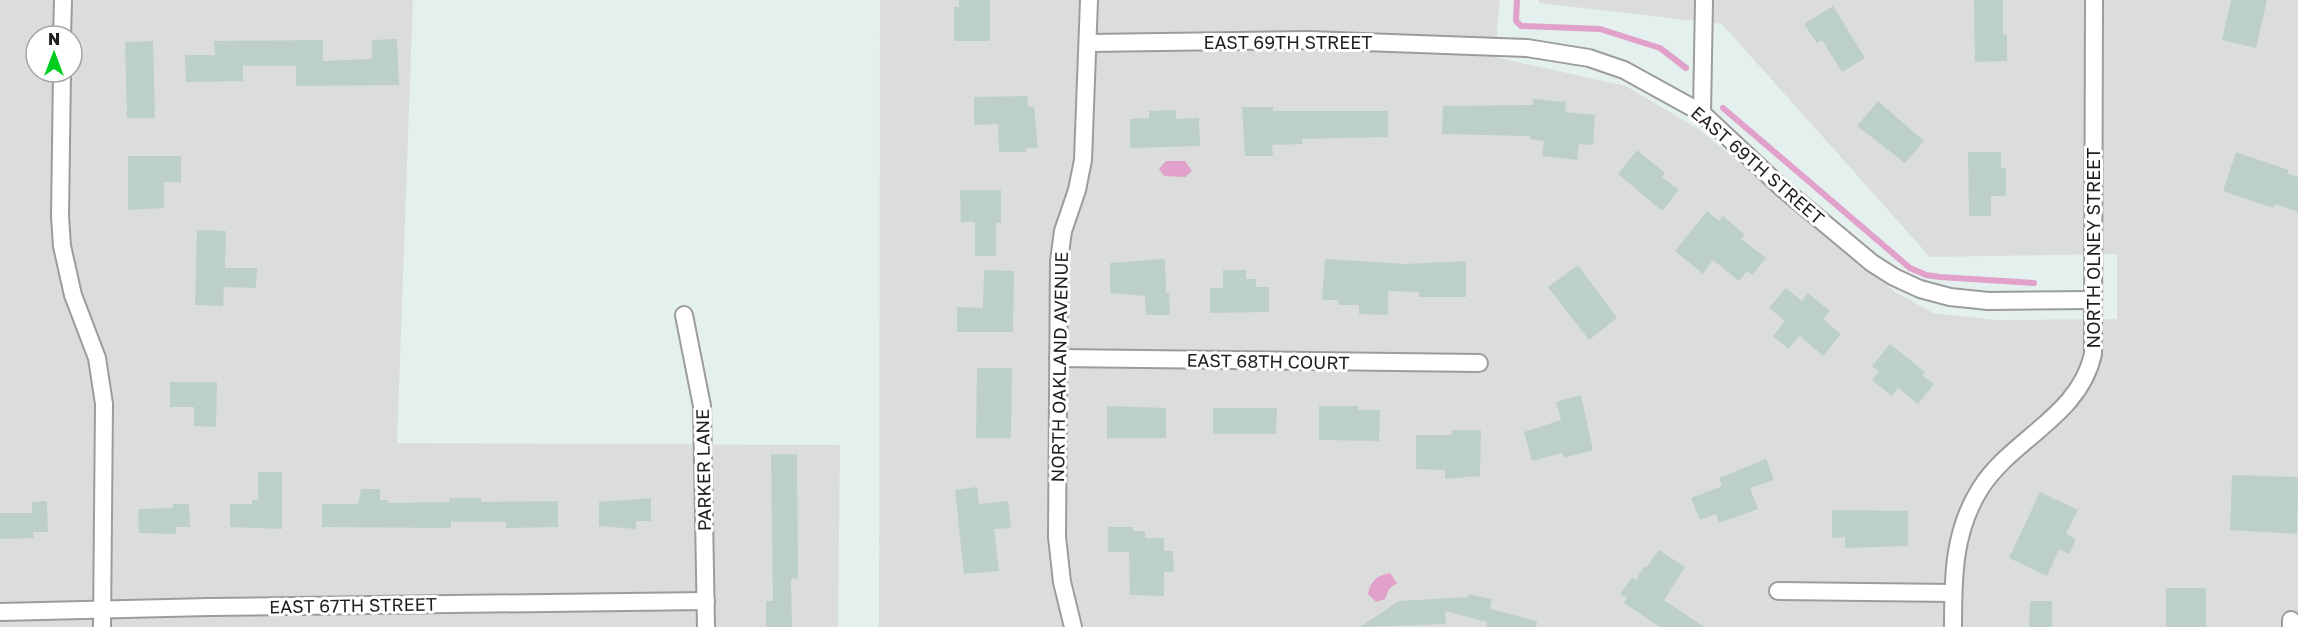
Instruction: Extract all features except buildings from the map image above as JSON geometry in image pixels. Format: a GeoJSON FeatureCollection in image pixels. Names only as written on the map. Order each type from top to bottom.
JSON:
{"type":"FeatureCollection","features":[{"type":"Feature","properties":{"kind":"street"},"geometry":{"type":"LineString","coordinates":[[62,24],[63,0]]}},
{"type":"Feature","properties":{"kind":"street","name":"NORTH OAKLAND AVENUE"},"geometry":{"type":"LineString","coordinates":[[1073,627],[1062,582],[1058,546],[1059,253],[1063,231],[1082,172],[1089,0]]}},
{"type":"Feature","properties":{"kind":"street"},"geometry":{"type":"LineString","coordinates":[[1702,113],[1704,0]]}},
{"type":"Feature","properties":{"kind":"street","name":"NORTH OLNEY STREET"},"geometry":{"type":"LineString","coordinates":[[1953,627],[1954,560],[1960,531],[1980,489],[1998,467],[2070,401],[2087,376],[2094,346],[2094,0]]}},
{"type":"Feature","properties":{"kind":"street","name":"EAST 69TH STREET"},"geometry":{"type":"LineString","coordinates":[[1088,43],[1310,40],[1527,48],[1589,58],[1624,70],[1702,113],[1782,188],[1872,263],[1894,277],[1920,289],[1960,298],[1988,301],[2093,300]]}},
{"type":"Feature","properties":{"kind":"street"},"geometry":{"type":"LineString","coordinates":[[62,84],[61,236],[73,295],[96,358],[105,404],[102,619]]}},
{"type":"Feature","properties":{"kind":"street","name":"PARKER LANE"},"geometry":{"type":"LineString","coordinates":[[684,315],[702,406],[706,627]]}},
{"type":"Feature","properties":{"kind":"street","name":"EAST 68TH COURT"},"geometry":{"type":"LineString","coordinates":[[1058,358],[1479,363]]}},
{"type":"Feature","properties":{"kind":"street"},"geometry":{"type":"LineString","coordinates":[[1778,591],[1953,593]]}},
{"type":"Feature","properties":{"kind":"street","name":"EAST 67TH STREET"},"geometry":{"type":"LineString","coordinates":[[0,612],[102,619],[706,601]]}},
{"type":"Feature","properties":{"kind":"shaded area"},"geometry":{"type":"Polygon","coordinates":[[[0,0],[413,0],[397,443],[840,445],[838,627],[0,627],[0,0]]]}},
{"type":"Feature","properties":{"kind":"shaded area"},"geometry":{"type":"Polygon","coordinates":[[[880,0],[1500,0],[1497,27],[1499,58],[1626,86],[1700,130],[1895,292],[1933,313],[1996,320],[2117,319],[2117,254],[1930,257],[1722,24],[1539,3],[1539,0],[2298,0],[2298,627],[879,627],[880,0]]]}},
{"type":"Feature","properties":{"kind":"shaded area"},"geometry":{"type":"Polygon","coordinates":[[[1166,161],[1185,161],[1192,171],[1185,177],[1164,176],[1159,169],[1166,161]]]}},
{"type":"Feature","properties":{"kind":"shaded area"},"geometry":{"type":"Polygon","coordinates":[[[1390,573],[1397,583],[1389,589],[1385,599],[1376,602],[1368,594],[1371,586],[1378,577],[1390,573]]]}},
{"type":"Feature","properties":{"kind":"waterway"},"geometry":{"type":"LineString","coordinates":[[1517,0],[1516,21],[1521,26],[1600,29],[1660,48],[1686,68]]}},
{"type":"Feature","properties":{"kind":"waterway"},"geometry":{"type":"LineString","coordinates":[[1723,108],[1910,268],[1926,275],[1940,277],[2034,283]]}}]}
